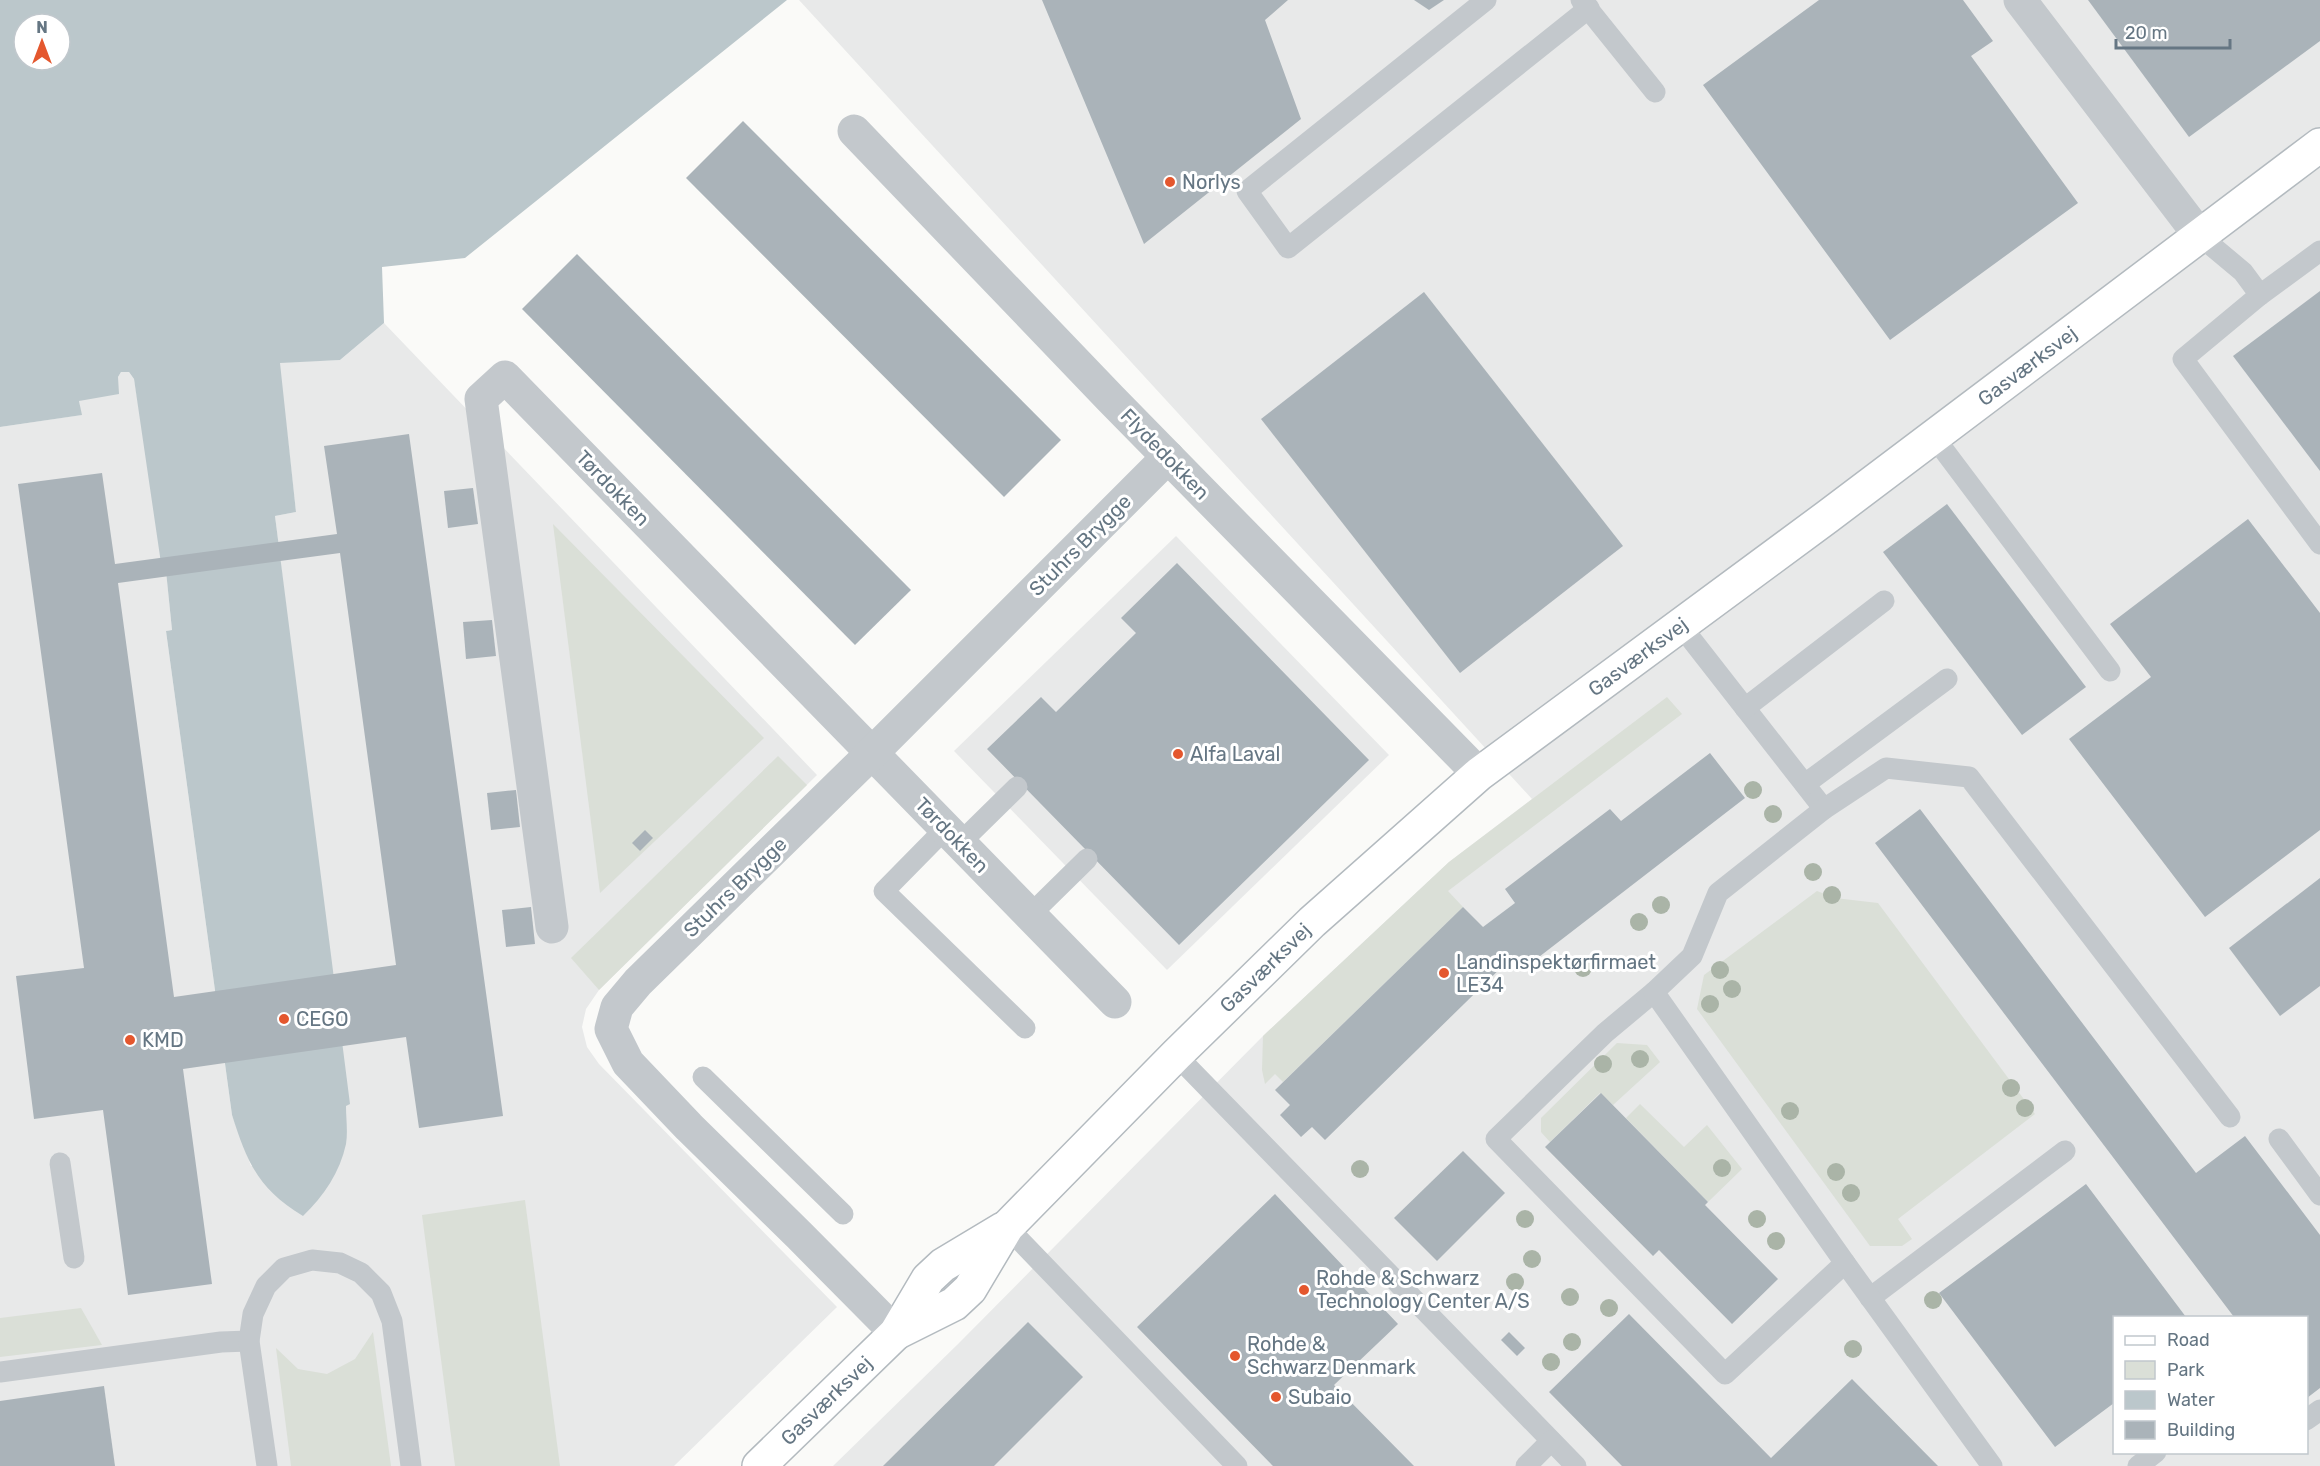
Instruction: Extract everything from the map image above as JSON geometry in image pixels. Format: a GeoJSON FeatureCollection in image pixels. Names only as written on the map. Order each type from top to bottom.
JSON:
{"type":"FeatureCollection","features":[{"type":"Feature","properties":{"kind":"street"},"geometry":{"type":"LineString","coordinates":[[2020,0],[2200,236]]}},
{"type":"Feature","properties":{"kind":"street","name":"Flydedokken"},"geometry":{"type":"LineString","coordinates":[[854,132],[1479,774]]}},
{"type":"Feature","properties":{"kind":"street","name":"Gasværksvej"},"geometry":{"type":"LineString","coordinates":[[759,1466],[896,1334],[928,1279],[943,1265],[1007,1227],[1176,1055],[1312,922],[1479,774],[1934,437],[2320,145]]}},
{"type":"Feature","properties":{"kind":"street","name":"Tørdokken"},"geometry":{"type":"LineString","coordinates":[[552,927],[481,399],[505,377],[1115,1002]]}},
{"type":"Feature","properties":{"kind":"street","name":"Stuhrs Brygge"},"geometry":{"type":"LineString","coordinates":[[896,1334],[628,1063],[611,1029],[617,1007],[638,982],[872,753],[1168,457]]}},
{"type":"Feature","properties":{"kind":"lane"},"geometry":{"type":"LineString","coordinates":[[1486,0],[1247,191],[1288,248],[1585,4],[1655,92]]}},
{"type":"Feature","properties":{"kind":"lane"},"geometry":{"type":"LineString","coordinates":[[2200,236],[2243,272],[2260,295]]}},
{"type":"Feature","properties":{"kind":"lane"},"geometry":{"type":"LineString","coordinates":[[2320,251],[2260,295],[2183,358],[2320,544]]}},
{"type":"Feature","properties":{"kind":"lane"},"geometry":{"type":"LineString","coordinates":[[1934,437],[2110,671]]}},
{"type":"Feature","properties":{"kind":"lane"},"geometry":{"type":"LineString","coordinates":[[1745,708],[1884,601]]}},
{"type":"Feature","properties":{"kind":"lane"},"geometry":{"type":"LineString","coordinates":[[1681,626],[1824,809]]}},
{"type":"Feature","properties":{"kind":"lane"},"geometry":{"type":"LineString","coordinates":[[1805,784],[1947,680]]}},
{"type":"Feature","properties":{"kind":"lane"},"geometry":{"type":"LineString","coordinates":[[1845,1263],[1725,1374],[1496,1139],[1605,1033],[1692,956],[1718,893],[1824,809],[1886,768],[1969,777],[2230,1117]]}},
{"type":"Feature","properties":{"kind":"lane"},"geometry":{"type":"LineString","coordinates":[[1017,787],[884,891],[1025,1028]]}},
{"type":"Feature","properties":{"kind":"lane"},"geometry":{"type":"LineString","coordinates":[[1030,915],[1088,859]]}},
{"type":"Feature","properties":{"kind":"lane"},"geometry":{"type":"LineString","coordinates":[[1654,992],[1845,1263],[1992,1466]]}},
{"type":"Feature","properties":{"kind":"lane"},"geometry":{"type":"LineString","coordinates":[[1176,1055],[1576,1466]]}},
{"type":"Feature","properties":{"kind":"lane"},"geometry":{"type":"LineString","coordinates":[[703,1077],[843,1214]]}},
{"type":"Feature","properties":{"kind":"lane"},"geometry":{"type":"LineString","coordinates":[[2279,1139],[2320,1195]]}},
{"type":"Feature","properties":{"kind":"lane"},"geometry":{"type":"LineString","coordinates":[[1870,1298],[2065,1151]]}},
{"type":"Feature","properties":{"kind":"lane"},"geometry":{"type":"LineString","coordinates":[[60,1162],[74,1258]]}},
{"type":"Feature","properties":{"kind":"lane"},"geometry":{"type":"LineString","coordinates":[[1007,1227],[1237,1466]]}},
{"type":"Feature","properties":{"kind":"lane"},"geometry":{"type":"LineString","coordinates":[[267,1466],[249,1341],[253,1314],[266,1286],[284,1268],[312,1260],[340,1263],[361,1273],[381,1293],[392,1322],[411,1466]]}},
{"type":"Feature","properties":{"kind":"lane"},"geometry":{"type":"LineString","coordinates":[[0,1372],[210,1344],[249,1341]]}},
{"type":"Feature","properties":{"kind":"lane"},"geometry":{"type":"LineString","coordinates":[[2308,1419],[2320,1410]]}},
{"type":"Feature","properties":{"kind":"lane"},"geometry":{"type":"LineString","coordinates":[[1526,1466],[1551,1441]]}},
{"type":"Feature","properties":{"kind":"lane"},"geometry":{"type":"LineString","coordinates":[[2138,1466],[2153,1454]]}},
{"type":"Feature","properties":{"kind":"shaded area"},"geometry":{"type":"Polygon","coordinates":[[[799,0],[2320,0],[2320,1466],[833,1466],[958,1344],[1263,1036],[1449,862],[1532,799],[799,0]]]}},
{"type":"Feature","properties":{"kind":"shaded area"},"geometry":{"type":"Polygon","coordinates":[[[384,323],[817,775],[599,990],[586,1009],[582,1027],[587,1047],[599,1064],[837,1307],[674,1466],[0,1466],[0,427],[81,415],[79,401],[118,377],[121,372],[129,372],[134,379],[166,570],[172,630],[166,631],[232,1115],[251,1166],[346,1143],[346,1106],[275,516],[296,512],[279,362],[340,360],[384,323]]]}},
{"type":"Feature","properties":{"kind":"shaded area","name":"Alfa Laval"},"geometry":{"type":"Polygon","coordinates":[[[1176,536],[1389,755],[1167,970],[954,751],[1176,536]]]}},
{"type":"Feature","properties":{"kind":"green space"},"geometry":{"type":"Polygon","coordinates":[[[553,524],[764,738],[600,893],[553,524]]]}},
{"type":"Feature","properties":{"kind":"green space"},"geometry":{"type":"Polygon","coordinates":[[[1667,697],[1682,714],[1448,891],[1463,907],[1283,1082],[1275,1074],[1265,1084],[1262,1070],[1263,1036],[1449,862],[1667,697]]]}},
{"type":"Feature","properties":{"kind":"green space"},"geometry":{"type":"Polygon","coordinates":[[[778,756],[807,785],[599,990],[571,958],[778,756]]]}},
{"type":"Feature","properties":{"kind":"green space"},"geometry":{"type":"Polygon","coordinates":[[[1817,891],[1835,898],[1878,903],[2035,1114],[1898,1219],[1912,1239],[1902,1246],[1870,1246],[1697,1009],[1704,975],[1817,891]]]}},
{"type":"Feature","properties":{"kind":"green space"},"geometry":{"type":"Polygon","coordinates":[[[1617,1043],[1647,1045],[1660,1062],[1613,1105],[1600,1093],[1550,1142],[1541,1132],[1541,1118],[1617,1043]]]}},
{"type":"Feature","properties":{"kind":"green space"},"geometry":{"type":"Polygon","coordinates":[[[1640,1104],[1684,1147],[1707,1125],[1742,1169],[1708,1202],[1626,1118],[1640,1104]]]}},
{"type":"Feature","properties":{"kind":"green space"},"geometry":{"type":"Polygon","coordinates":[[[525,1200],[560,1466],[455,1466],[422,1215],[525,1200]]]}},
{"type":"Feature","properties":{"kind":"green space"},"geometry":{"type":"Polygon","coordinates":[[[81,1308],[102,1345],[0,1357],[0,1318],[81,1308]]]}},
{"type":"Feature","properties":{"kind":"green space"},"geometry":{"type":"Polygon","coordinates":[[[373,1332],[391,1466],[291,1466],[276,1348],[298,1369],[327,1374],[355,1359],[373,1332]]]}},
{"type":"Feature","properties":{"kind":"water"},"geometry":{"type":"Polygon","coordinates":[[[0,0],[787,0],[465,258],[382,267],[384,323],[340,360],[280,363],[296,512],[275,516],[350,1104],[346,1106],[347,1139],[340,1164],[324,1192],[303,1216],[275,1195],[256,1173],[243,1147],[232,1115],[166,631],[172,630],[166,571],[162,570],[134,379],[129,372],[121,372],[118,377],[119,394],[79,401],[82,415],[0,427],[0,0]]]}},
{"type":"Feature","properties":{"kind":"building","name":"Norlys"},"geometry":{"type":"Polygon","coordinates":[[[1042,0],[1288,0],[1265,20],[1301,119],[1144,244],[1042,0]]]}},
{"type":"Feature","properties":{"kind":"building"},"geometry":{"type":"Polygon","coordinates":[[[1414,0],[1444,0],[1429,10],[1414,0]]]}},
{"type":"Feature","properties":{"kind":"building"},"geometry":{"type":"Polygon","coordinates":[[[1819,0],[1963,0],[1993,41],[1971,56],[2078,203],[1890,340],[1703,85],[1819,0]]]}},
{"type":"Feature","properties":{"kind":"building"},"geometry":{"type":"Polygon","coordinates":[[[2088,0],[2320,0],[2320,41],[2189,137],[2088,0]]]}},
{"type":"Feature","properties":{"kind":"building"},"geometry":{"type":"Polygon","coordinates":[[[743,121],[1061,440],[1004,497],[686,178],[743,121]]]}},
{"type":"Feature","properties":{"kind":"building"},"geometry":{"type":"Polygon","coordinates":[[[577,254],[911,590],[855,645],[522,309],[577,254]]]}},
{"type":"Feature","properties":{"kind":"building"},"geometry":{"type":"Polygon","coordinates":[[[2320,291],[2320,471],[2233,356],[2320,291]]]}},
{"type":"Feature","properties":{"kind":"building"},"geometry":{"type":"Polygon","coordinates":[[[1424,292],[1623,546],[1460,673],[1261,419],[1424,292]]]}},
{"type":"Feature","properties":{"kind":"building"},"geometry":{"type":"Polygon","coordinates":[[[409,434],[503,1116],[419,1128],[406,1037],[183,1069],[212,1284],[128,1295],[103,1110],[34,1119],[16,976],[84,968],[18,484],[102,473],[115,564],[337,534],[324,446],[409,434]],[[340,553],[118,583],[174,997],[396,965],[340,553]]]}},
{"type":"Feature","properties":{"kind":"building"},"geometry":{"type":"Polygon","coordinates":[[[473,488],[478,524],[448,528],[444,491],[473,488]]]}},
{"type":"Feature","properties":{"kind":"building"},"geometry":{"type":"Polygon","coordinates":[[[1947,504],[2086,687],[2022,735],[1883,552],[1947,504]]]}},
{"type":"Feature","properties":{"kind":"building"},"geometry":{"type":"Polygon","coordinates":[[[2248,519],[2320,613],[2320,830],[2205,917],[2069,739],[2151,677],[2110,624],[2248,519]]]}},
{"type":"Feature","properties":{"kind":"building","name":"Alfa Laval"},"geometry":{"type":"Polygon","coordinates":[[[1177,563],[1369,760],[1179,945],[987,749],[1041,697],[1056,712],[1136,633],[1121,618],[1177,563]]]}},
{"type":"Feature","properties":{"kind":"building"},"geometry":{"type":"Polygon","coordinates":[[[492,620],[496,656],[466,659],[463,622],[492,620]]]}},
{"type":"Feature","properties":{"kind":"building"},"geometry":{"type":"Polygon","coordinates":[[[1710,753],[1745,798],[1522,970],[1510,959],[1325,1140],[1312,1127],[1301,1137],[1280,1115],[1290,1105],[1275,1090],[1463,907],[1483,927],[1515,903],[1505,889],[1610,809],[1621,821],[1710,753]]]}},
{"type":"Feature","properties":{"kind":"building"},"geometry":{"type":"Polygon","coordinates":[[[516,790],[520,827],[491,830],[487,793],[516,790]]]}},
{"type":"Feature","properties":{"kind":"building"},"geometry":{"type":"Polygon","coordinates":[[[1920,809],[2196,1173],[2245,1136],[2320,1235],[2320,1388],[2308,1397],[2308,1316],[2233,1316],[1875,843],[1920,809]]]}},
{"type":"Feature","properties":{"kind":"building"},"geometry":{"type":"Polygon","coordinates":[[[645,830],[653,838],[640,851],[632,843],[645,830]]]}},
{"type":"Feature","properties":{"kind":"building"},"geometry":{"type":"Polygon","coordinates":[[[2320,878],[2320,986],[2280,1016],[2229,948],[2320,878]]]}},
{"type":"Feature","properties":{"kind":"building"},"geometry":{"type":"Polygon","coordinates":[[[531,907],[535,944],[506,947],[502,910],[531,907]]]}},
{"type":"Feature","properties":{"kind":"building"},"geometry":{"type":"Polygon","coordinates":[[[1601,1093],[1708,1202],[1705,1205],[1778,1279],[1732,1324],[1659,1250],[1653,1256],[1545,1147],[1601,1093]]]}},
{"type":"Feature","properties":{"kind":"building"},"geometry":{"type":"Polygon","coordinates":[[[1463,1151],[1505,1193],[1437,1261],[1394,1218],[1463,1151]]]}},
{"type":"Feature","properties":{"kind":"building"},"geometry":{"type":"Polygon","coordinates":[[[2086,1184],[2185,1316],[2113,1316],[2113,1404],[2055,1447],[1939,1293],[2086,1184]]]}},
{"type":"Feature","properties":{"kind":"building","name":"Rohde & Schwarz Denmark"},"geometry":{"type":"Polygon","coordinates":[[[1275,1194],[1398,1324],[1334,1385],[1414,1466],[1273,1466],[1137,1327],[1275,1194]]]}},
{"type":"Feature","properties":{"kind":"building"},"geometry":{"type":"Polygon","coordinates":[[[1629,1314],[1771,1458],[1852,1379],[1938,1466],[1622,1466],[1549,1392],[1629,1314]]]}},
{"type":"Feature","properties":{"kind":"building"},"geometry":{"type":"Polygon","coordinates":[[[1028,1322],[1083,1377],[994,1466],[883,1466],[1028,1322]]]}},
{"type":"Feature","properties":{"kind":"building"},"geometry":{"type":"Polygon","coordinates":[[[1509,1332],[1525,1348],[1517,1356],[1501,1340],[1509,1332]]]}},
{"type":"Feature","properties":{"kind":"building"},"geometry":{"type":"Polygon","coordinates":[[[104,1386],[115,1466],[0,1466],[0,1401],[104,1386]]]}},
{"type":"Feature","properties":{"kind":"place","name":"Norlys"},"geometry":{"type":"Point","coordinates":[1170,182]}},
{"type":"Feature","properties":{"kind":"place","name":"Alfa Laval"},"geometry":{"type":"Point","coordinates":[1178,754]}},
{"type":"Feature","properties":{"kind":"place","name":"Landinspektørfirmaet LE34"},"geometry":{"type":"Point","coordinates":[1444,973]}},
{"type":"Feature","properties":{"kind":"place","name":"CEGO"},"geometry":{"type":"Point","coordinates":[284,1019]}},
{"type":"Feature","properties":{"kind":"place","name":"KMD"},"geometry":{"type":"Point","coordinates":[130,1040]}},
{"type":"Feature","properties":{"kind":"place","name":"Rohde & Schwarz Technology Center A/S"},"geometry":{"type":"Point","coordinates":[1304,1290]}},
{"type":"Feature","properties":{"kind":"place","name":"Rohde & Schwarz Denmark"},"geometry":{"type":"Point","coordinates":[1235,1356]}},
{"type":"Feature","properties":{"kind":"place","name":"Subaio"},"geometry":{"type":"Point","coordinates":[1276,1397]}}]}
